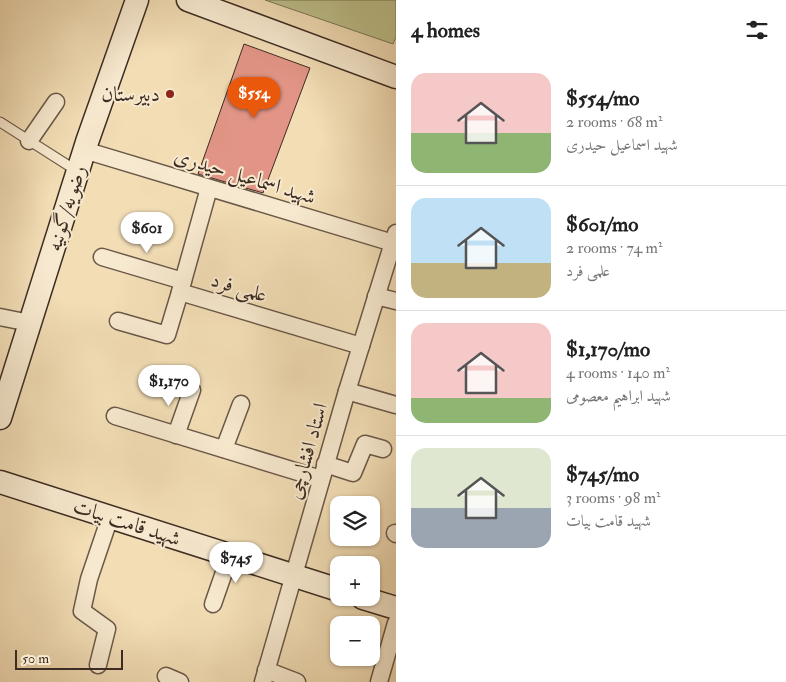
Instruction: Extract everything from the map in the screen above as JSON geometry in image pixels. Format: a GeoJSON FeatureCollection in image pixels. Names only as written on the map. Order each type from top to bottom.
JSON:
{"type":"FeatureCollection","features":[{"type":"Feature","properties":{"kind":"main road","name":"رضویه/گونیه"},"geometry":{"type":"LineString","coordinates":[[0,418],[81,160],[137,0]]}},
{"type":"Feature","properties":{"kind":"main road"},"geometry":{"type":"LineString","coordinates":[[188,0],[396,77]]}},
{"type":"Feature","properties":{"kind":"main road","name":"شهید قامت بیات"},"geometry":{"type":"LineString","coordinates":[[0,482],[330,587]]}},
{"type":"Feature","properties":{"kind":"main road"},"geometry":{"type":"LineString","coordinates":[[380,603],[396,608]]}},
{"type":"Feature","properties":{"kind":"street"},"geometry":{"type":"LineString","coordinates":[[29,141],[56,102]]}},
{"type":"Feature","properties":{"kind":"street","name":"شهید اسماعیل حیدری"},"geometry":{"type":"LineString","coordinates":[[81,160],[209,188],[394,238]]}},
{"type":"Feature","properties":{"kind":"street","name":"علمی فرد"},"geometry":{"type":"LineString","coordinates":[[209,188],[182,286],[361,346]]}},
{"type":"Feature","properties":{"kind":"street","name":"استاد افشارچی"},"geometry":{"type":"LineString","coordinates":[[265,676],[323,471],[394,238]]}},
{"type":"Feature","properties":{"kind":"street"},"geometry":{"type":"LineString","coordinates":[[102,257],[182,286],[167,335],[118,320]]}},
{"type":"Feature","properties":{"kind":"street"},"geometry":{"type":"LineString","coordinates":[[376,296],[396,301]]}},
{"type":"Feature","properties":{"kind":"street"},"geometry":{"type":"LineString","coordinates":[[0,317],[30,323]]}},
{"type":"Feature","properties":{"kind":"street"},"geometry":{"type":"LineString","coordinates":[[176,435],[192,390]]}},
{"type":"Feature","properties":{"kind":"street"},"geometry":{"type":"LineString","coordinates":[[347,391],[396,405]]}},
{"type":"Feature","properties":{"kind":"street"},"geometry":{"type":"LineString","coordinates":[[224,449],[241,404]]}},
{"type":"Feature","properties":{"kind":"street"},"geometry":{"type":"LineString","coordinates":[[115,416],[224,449],[323,471],[354,473],[365,444],[383,449]]}},
{"type":"Feature","properties":{"kind":"street"},"geometry":{"type":"LineString","coordinates":[[98,665],[108,628],[82,611],[88,579],[110,517]]}},
{"type":"Feature","properties":{"kind":"street"},"geometry":{"type":"LineString","coordinates":[[213,604],[230,555]]}},
{"type":"Feature","properties":{"kind":"street"},"geometry":{"type":"LineString","coordinates":[[379,682],[396,623]]}},
{"type":"Feature","properties":{"kind":"street"},"geometry":{"type":"LineString","coordinates":[[265,676],[297,682]]}},
{"type":"Feature","properties":{"kind":"lane"},"geometry":{"type":"LineString","coordinates":[[0,122],[29,141],[81,160]]}},
{"type":"Feature","properties":{"kind":"green space"},"geometry":{"type":"Polygon","coordinates":[[[265,0],[396,0],[396,37],[393,44],[265,0]]]}},
{"type":"Feature","properties":{"kind":"building"},"geometry":{"type":"Polygon","coordinates":[[[244,44],[310,68],[263,193],[198,174],[244,44]]]}},
{"type":"Feature","properties":{"kind":"place","name":"دبیرستان"},"geometry":{"type":"Point","coordinates":[170,94]}}]}
